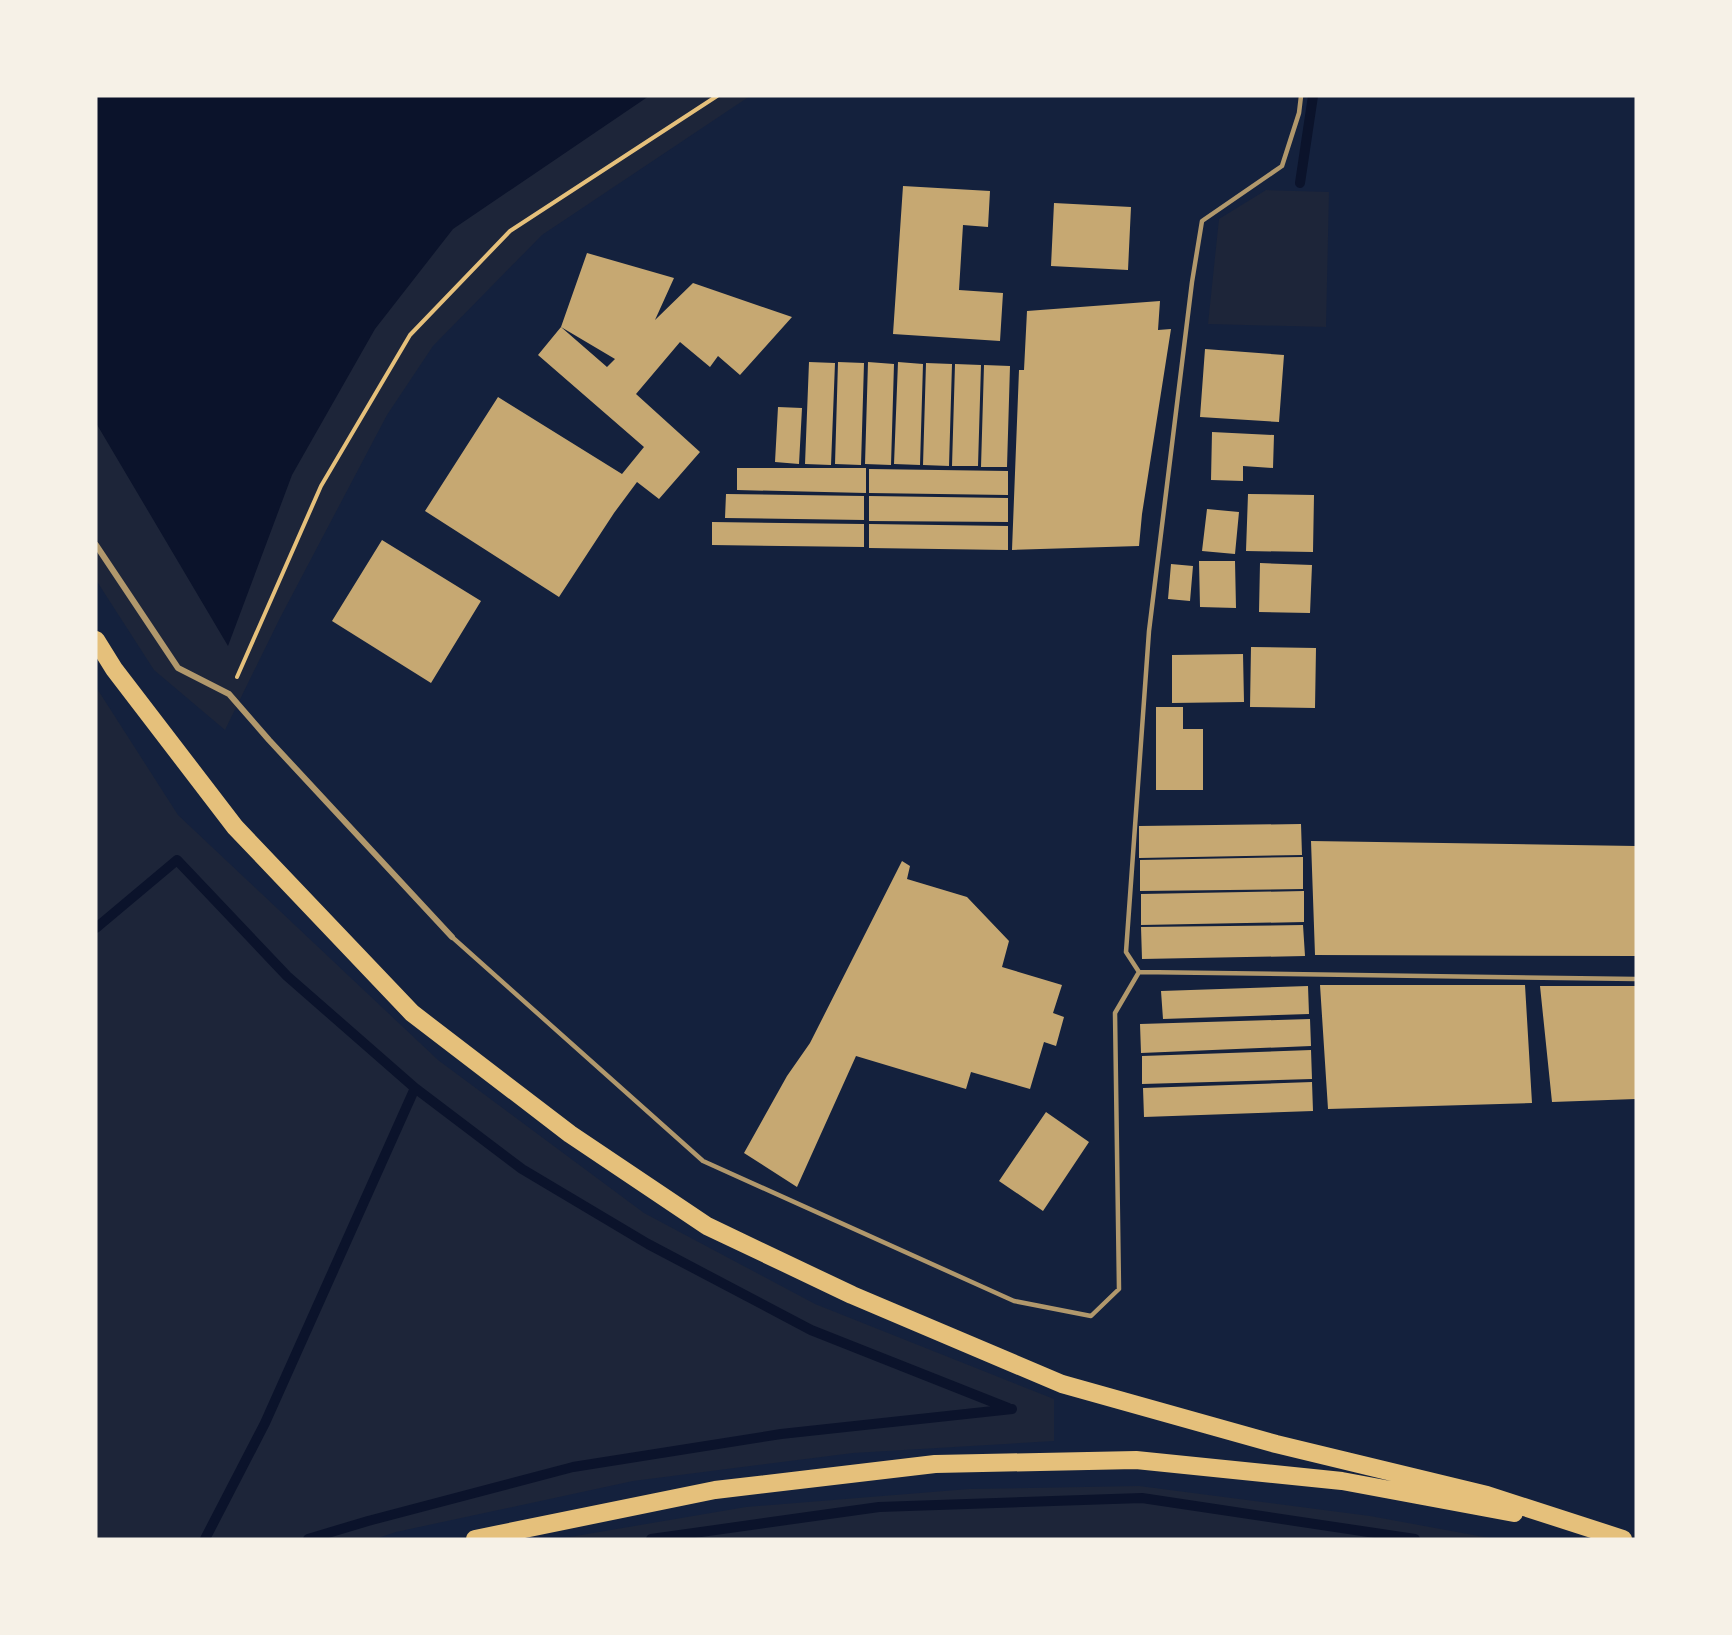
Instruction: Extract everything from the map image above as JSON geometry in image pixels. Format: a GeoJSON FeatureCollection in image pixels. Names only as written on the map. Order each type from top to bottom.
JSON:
{"type":"FeatureCollection","features":[{"type":"Feature","properties":{"kind":"highway"},"geometry":{"type":"LineString","coordinates":[[96,640],[114,669],[235,827],[412,1013],[570,1134],[708,1226],[852,1295],[1062,1384],[1276,1444],[1487,1495],[1623,1539]]}},
{"type":"Feature","properties":{"kind":"highway"},"geometry":{"type":"LineString","coordinates":[[475,1539],[715,1490],[935,1464],[1136,1460],[1342,1481],[1583,1526]]}},
{"type":"Feature","properties":{"kind":"street"},"geometry":{"type":"LineString","coordinates":[[96,545],[178,668],[229,694],[452,937]]}},
{"type":"Feature","properties":{"kind":"lane"},"geometry":{"type":"LineString","coordinates":[[1139,972],[1126,952],[1149,631],[1192,282],[1202,221],[1282,166],[1299,113],[1301,96]]}},
{"type":"Feature","properties":{"kind":"lane"},"geometry":{"type":"LineString","coordinates":[[452,937],[703,1161],[1014,1301],[1091,1317],[1119,1289],[1115,1013],[1139,972]]}},
{"type":"Feature","properties":{"kind":"lane"},"geometry":{"type":"LineString","coordinates":[[1139,972],[1636,979]]}},
{"type":"Feature","properties":{"kind":"path"},"geometry":{"type":"LineString","coordinates":[[229,694],[321,486],[410,335],[510,231],[717,96]]}},
{"type":"Feature","properties":{"kind":"shaded area"},"geometry":{"type":"Polygon","coordinates":[[[96,96],[750,96],[542,235],[433,346],[387,415],[280,618],[225,730],[154,670],[96,580],[96,96]]]}},
{"type":"Feature","properties":{"kind":"shaded area"},"geometry":{"type":"Polygon","coordinates":[[[96,96],[649,96],[453,229],[375,329],[292,475],[228,646],[96,423],[96,96]]]}},
{"type":"Feature","properties":{"kind":"shaded area"},"geometry":{"type":"Polygon","coordinates":[[[1266,190],[1329,192],[1326,327],[1208,324],[1219,219],[1266,190]]]}},
{"type":"Feature","properties":{"kind":"shaded area"},"geometry":{"type":"Polygon","coordinates":[[[96,687],[178,815],[438,1060],[644,1213],[815,1304],[1054,1399],[1054,1441],[853,1453],[633,1481],[396,1532],[375,1539],[96,1539],[96,687]]]}},
{"type":"Feature","properties":{"kind":"shaded area"},"geometry":{"type":"Polygon","coordinates":[[[1139,1486],[1370,1516],[1495,1539],[558,1539],[746,1507],[969,1489],[1139,1486]]]}},
{"type":"Feature","properties":{"kind":"building"},"geometry":{"type":"Polygon","coordinates":[[[903,186],[990,191],[988,227],[963,225],[959,290],[1003,293],[1000,341],[893,334],[903,186]]]}},
{"type":"Feature","properties":{"kind":"building"},"geometry":{"type":"Polygon","coordinates":[[[1054,203],[1131,207],[1128,270],[1051,266],[1054,203]]]}},
{"type":"Feature","properties":{"kind":"building"},"geometry":{"type":"Polygon","coordinates":[[[587,253],[674,278],[655,320],[693,283],[792,317],[740,375],[718,356],[710,367],[680,342],[636,394],[700,452],[659,499],[637,482],[559,597],[425,511],[498,397],[622,474],[644,447],[538,355],[561,327],[587,253]],[[561,327],[607,367],[615,359],[561,327]]]}},
{"type":"Feature","properties":{"kind":"building"},"geometry":{"type":"Polygon","coordinates":[[[1160,301],[1158,330],[1171,329],[1139,546],[1012,550],[1019,370],[1024,370],[1027,311],[1160,301]]]}},
{"type":"Feature","properties":{"kind":"building"},"geometry":{"type":"Polygon","coordinates":[[[1205,349],[1284,355],[1279,422],[1200,417],[1205,349]]]}},
{"type":"Feature","properties":{"kind":"building"},"geometry":{"type":"Polygon","coordinates":[[[809,362],[835,363],[831,465],[805,464],[809,362]]]}},
{"type":"Feature","properties":{"kind":"building"},"geometry":{"type":"Polygon","coordinates":[[[838,362],[864,363],[861,465],[835,464],[838,362]]]}},
{"type":"Feature","properties":{"kind":"building"},"geometry":{"type":"Polygon","coordinates":[[[868,362],[894,364],[891,465],[865,464],[868,362]]]}},
{"type":"Feature","properties":{"kind":"building"},"geometry":{"type":"Polygon","coordinates":[[[898,362],[923,364],[920,465],[894,464],[898,362]]]}},
{"type":"Feature","properties":{"kind":"building"},"geometry":{"type":"Polygon","coordinates":[[[926,363],[952,364],[949,466],[923,465],[926,363]]]}},
{"type":"Feature","properties":{"kind":"building"},"geometry":{"type":"Polygon","coordinates":[[[955,364],[981,365],[978,466],[952,466],[955,364]]]}},
{"type":"Feature","properties":{"kind":"building"},"geometry":{"type":"Polygon","coordinates":[[[984,365],[1010,366],[1007,467],[981,467],[984,365]]]}},
{"type":"Feature","properties":{"kind":"building"},"geometry":{"type":"Polygon","coordinates":[[[778,407],[802,408],[799,464],[775,462],[778,407]]]}},
{"type":"Feature","properties":{"kind":"building"},"geometry":{"type":"Polygon","coordinates":[[[1212,432],[1274,435],[1273,468],[1243,466],[1243,481],[1211,480],[1212,432]]]}},
{"type":"Feature","properties":{"kind":"building"},"geometry":{"type":"Polygon","coordinates":[[[737,468],[866,468],[866,493],[737,490],[737,468]]]}},
{"type":"Feature","properties":{"kind":"building"},"geometry":{"type":"Polygon","coordinates":[[[869,469],[1008,471],[1008,495],[869,493],[869,469]]]}},
{"type":"Feature","properties":{"kind":"building"},"geometry":{"type":"Polygon","coordinates":[[[726,494],[864,496],[864,520],[725,518],[726,494]]]}},
{"type":"Feature","properties":{"kind":"building"},"geometry":{"type":"Polygon","coordinates":[[[1248,494],[1314,495],[1313,552],[1246,551],[1248,494]]]}},
{"type":"Feature","properties":{"kind":"building"},"geometry":{"type":"Polygon","coordinates":[[[869,496],[1008,498],[1008,522],[869,521],[869,496]]]}},
{"type":"Feature","properties":{"kind":"building"},"geometry":{"type":"Polygon","coordinates":[[[1207,509],[1239,512],[1235,554],[1202,551],[1207,509]]]}},
{"type":"Feature","properties":{"kind":"building"},"geometry":{"type":"Polygon","coordinates":[[[712,522],[864,524],[864,547],[712,545],[712,522]]]}},
{"type":"Feature","properties":{"kind":"building"},"geometry":{"type":"Polygon","coordinates":[[[869,524],[1008,526],[1008,550],[869,548],[869,524]]]}},
{"type":"Feature","properties":{"kind":"building"},"geometry":{"type":"Polygon","coordinates":[[[382,540],[481,601],[431,683],[332,621],[382,540]]]}},
{"type":"Feature","properties":{"kind":"building"},"geometry":{"type":"Polygon","coordinates":[[[1199,561],[1235,561],[1236,608],[1200,607],[1199,561]]]}},
{"type":"Feature","properties":{"kind":"building"},"geometry":{"type":"Polygon","coordinates":[[[1260,563],[1312,565],[1310,613],[1259,612],[1260,563]]]}},
{"type":"Feature","properties":{"kind":"building"},"geometry":{"type":"Polygon","coordinates":[[[1171,564],[1193,566],[1190,601],[1168,599],[1171,564]]]}},
{"type":"Feature","properties":{"kind":"building"},"geometry":{"type":"Polygon","coordinates":[[[1251,647],[1316,648],[1315,708],[1250,707],[1251,647]]]}},
{"type":"Feature","properties":{"kind":"building"},"geometry":{"type":"Polygon","coordinates":[[[1243,654],[1244,702],[1172,703],[1172,655],[1243,654]]]}},
{"type":"Feature","properties":{"kind":"building"},"geometry":{"type":"Polygon","coordinates":[[[1156,707],[1183,707],[1183,729],[1203,729],[1203,790],[1156,790],[1156,707]]]}},
{"type":"Feature","properties":{"kind":"building"},"geometry":{"type":"Polygon","coordinates":[[[1301,824],[1302,855],[1139,858],[1139,826],[1301,824]]]}},
{"type":"Feature","properties":{"kind":"building"},"geometry":{"type":"Polygon","coordinates":[[[1311,841],[1636,846],[1636,956],[1315,955],[1311,841]]]}},
{"type":"Feature","properties":{"kind":"building"},"geometry":{"type":"Polygon","coordinates":[[[1303,857],[1303,889],[1140,891],[1140,860],[1303,857]]]}},
{"type":"Feature","properties":{"kind":"building"},"geometry":{"type":"Polygon","coordinates":[[[902,861],[910,866],[907,879],[967,897],[1009,941],[1002,967],[1062,985],[1053,1013],[1064,1017],[1056,1046],[1044,1042],[1030,1089],[971,1072],[966,1089],[856,1056],[797,1187],[744,1153],[787,1076],[810,1043],[902,861]]]}},
{"type":"Feature","properties":{"kind":"building"},"geometry":{"type":"Polygon","coordinates":[[[1304,891],[1304,922],[1141,925],[1141,894],[1304,891]]]}},
{"type":"Feature","properties":{"kind":"building"},"geometry":{"type":"Polygon","coordinates":[[[1303,925],[1305,956],[1142,959],[1141,927],[1303,925]]]}},
{"type":"Feature","properties":{"kind":"building"},"geometry":{"type":"Polygon","coordinates":[[[1320,985],[1525,985],[1532,1103],[1328,1109],[1320,985]]]}},
{"type":"Feature","properties":{"kind":"building"},"geometry":{"type":"Polygon","coordinates":[[[1308,986],[1309,1014],[1163,1019],[1161,991],[1308,986]]]}},
{"type":"Feature","properties":{"kind":"building"},"geometry":{"type":"Polygon","coordinates":[[[1540,986],[1636,986],[1636,1099],[1552,1102],[1540,986]]]}},
{"type":"Feature","properties":{"kind":"building"},"geometry":{"type":"Polygon","coordinates":[[[1310,1019],[1311,1046],[1141,1053],[1140,1024],[1310,1019]]]}},
{"type":"Feature","properties":{"kind":"building"},"geometry":{"type":"Polygon","coordinates":[[[1311,1050],[1312,1079],[1142,1084],[1142,1056],[1311,1050]]]}},
{"type":"Feature","properties":{"kind":"building"},"geometry":{"type":"Polygon","coordinates":[[[1312,1082],[1313,1111],[1144,1117],[1143,1088],[1312,1082]]]}},
{"type":"Feature","properties":{"kind":"building"},"geometry":{"type":"Polygon","coordinates":[[[1046,1112],[1089,1142],[1043,1211],[999,1181],[1046,1112]]]}},
{"type":"Feature","properties":{"kind":"waterway"},"geometry":{"type":"LineString","coordinates":[[1300,183],[1313,96]]}},
{"type":"Feature","properties":{"kind":"waterway"},"geometry":{"type":"LineString","coordinates":[[96,928],[177,860],[287,976],[415,1088],[265,1423],[205,1539]]}},
{"type":"Feature","properties":{"kind":"waterway"},"geometry":{"type":"LineString","coordinates":[[415,1088],[522,1169],[648,1244],[811,1330],[1008,1408]]}},
{"type":"Feature","properties":{"kind":"waterway"},"geometry":{"type":"LineString","coordinates":[[308,1539],[573,1467],[781,1434],[1012,1409]]}},
{"type":"Feature","properties":{"kind":"waterway"},"geometry":{"type":"LineString","coordinates":[[651,1539],[879,1507],[1142,1498],[1415,1539]]}}]}
